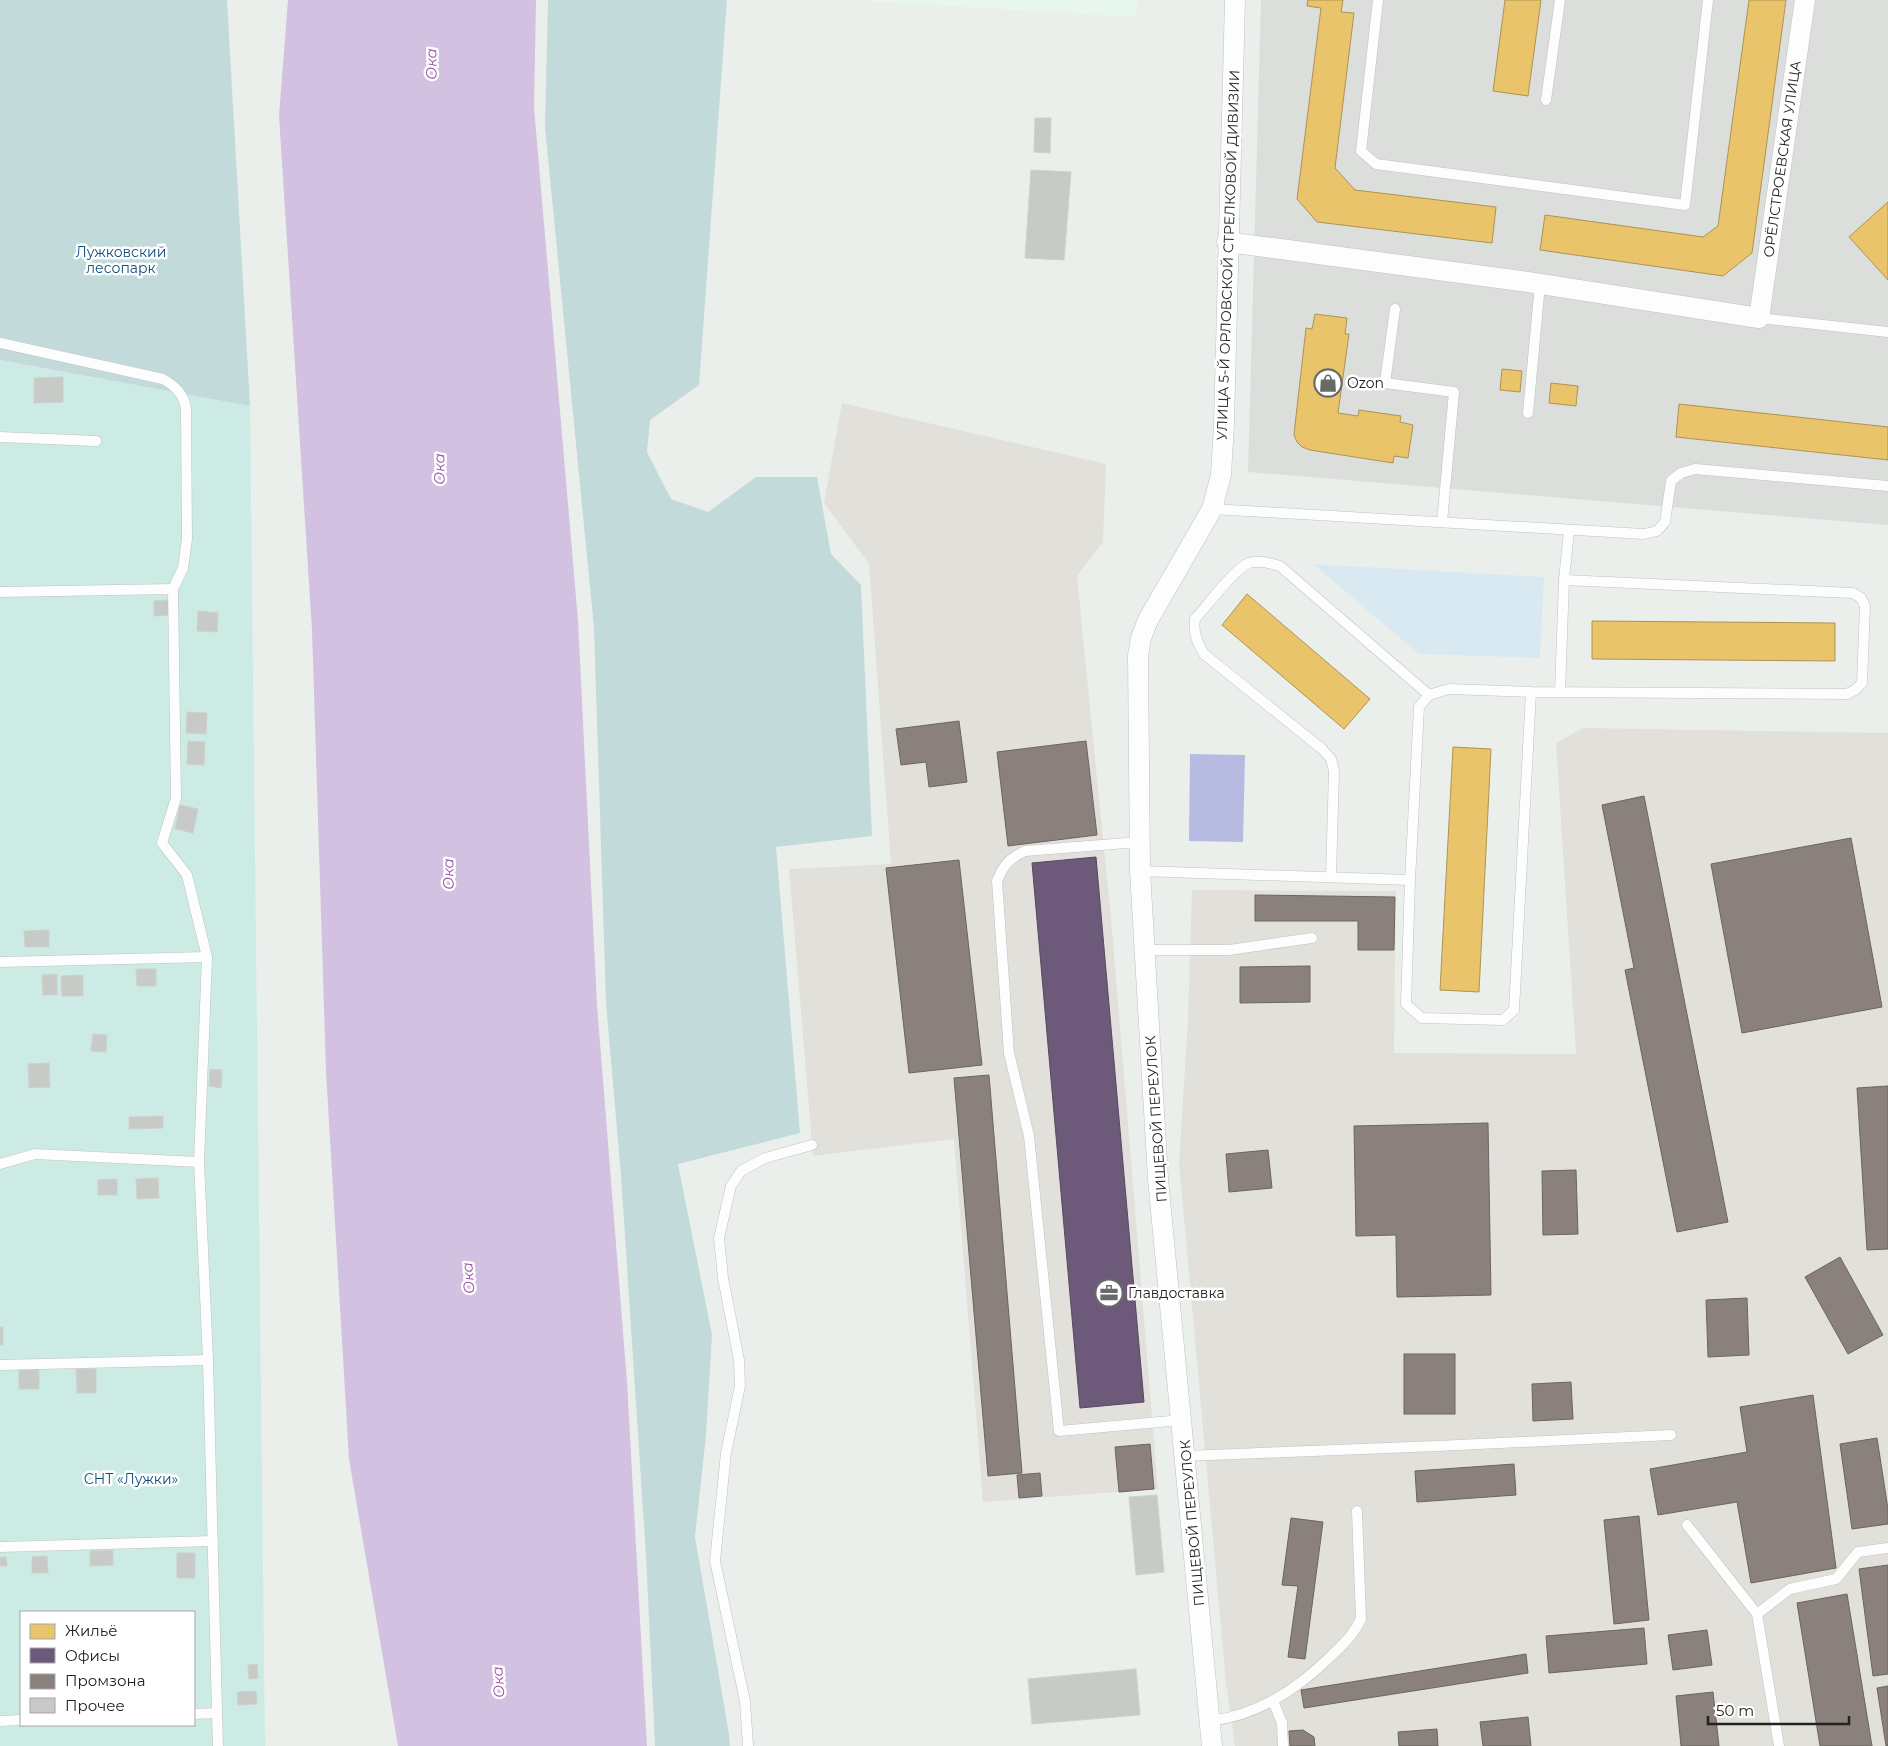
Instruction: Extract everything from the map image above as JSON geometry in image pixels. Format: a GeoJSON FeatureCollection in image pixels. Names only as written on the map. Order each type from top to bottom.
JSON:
{"type":"FeatureCollection","features":[{"type":"Feature","properties":{"kind":"street","name":"УЛИЦА 5-Й ОРЛОВСКОЙ СТРЕЛКОВОЙ ДИВИЗИИ"},"geometry":{"type":"LineString","coordinates":[[1212,509],[1221,475],[1224,424],[1227,242],[1235,0]]}},
{"type":"Feature","properties":{"kind":"street","name":"ОРЁЛСТРОЕВСКАЯ УЛИЦА"},"geometry":{"type":"LineString","coordinates":[[1759,318],[1805,0]]}},
{"type":"Feature","properties":{"kind":"street"},"geometry":{"type":"LineString","coordinates":[[1227,242],[1540,284],[1759,318]]}},
{"type":"Feature","properties":{"kind":"street","name":"ПИЩЕВОЙ ПЕРЕУЛОК"},"geometry":{"type":"LineString","coordinates":[[1212,509],[1148,620],[1141,638],[1138,656],[1140,871],[1158,1179],[1212,1746]]}},
{"type":"Feature","properties":{"kind":"lane"},"geometry":{"type":"LineString","coordinates":[[1378,0],[1361,151],[1376,164],[1685,205],[1708,0]]}},
{"type":"Feature","properties":{"kind":"lane"},"geometry":{"type":"LineString","coordinates":[[1546,100],[1560,0]]}},
{"type":"Feature","properties":{"kind":"lane"},"geometry":{"type":"LineString","coordinates":[[1528,413],[1540,284]]}},
{"type":"Feature","properties":{"kind":"lane"},"geometry":{"type":"LineString","coordinates":[[1395,309],[1385,383],[1454,392],[1442,522]]}},
{"type":"Feature","properties":{"kind":"lane"},"geometry":{"type":"LineString","coordinates":[[1759,318],[1888,332]]}},
{"type":"Feature","properties":{"kind":"lane"},"geometry":{"type":"LineString","coordinates":[[0,343],[163,379],[176,386],[185,401],[187,539],[183,568],[173,588],[176,798],[162,843],[187,875],[207,958],[199,1162],[208,1360],[218,1746]]}},
{"type":"Feature","properties":{"kind":"lane"},"geometry":{"type":"LineString","coordinates":[[0,437],[96,441]]}},
{"type":"Feature","properties":{"kind":"lane"},"geometry":{"type":"LineString","coordinates":[[1212,509],[1644,534],[1657,531],[1665,522],[1671,482],[1681,473],[1695,469],[1888,486]]}},
{"type":"Feature","properties":{"kind":"lane"},"geometry":{"type":"LineString","coordinates":[[1560,692],[1564,580],[1569,531]]}},
{"type":"Feature","properties":{"kind":"lane"},"geometry":{"type":"LineString","coordinates":[[1331,877],[1334,771],[1331,760],[1322,749],[1204,654],[1196,641],[1195,619],[1240,568],[1250,563],[1264,562],[1280,566],[1429,695]]}},
{"type":"Feature","properties":{"kind":"lane"},"geometry":{"type":"LineString","coordinates":[[1531,692],[1514,1010],[1503,1020],[1422,1018],[1406,1004],[1419,707],[1429,695],[1449,690],[1847,694],[1862,684],[1865,606],[1861,598],[1853,593],[1564,580]]}},
{"type":"Feature","properties":{"kind":"lane"},"geometry":{"type":"LineString","coordinates":[[0,592],[173,588]]}},
{"type":"Feature","properties":{"kind":"lane"},"geometry":{"type":"LineString","coordinates":[[1139,842],[1025,851],[1013,856],[1004,865],[997,881],[1009,1053],[1028,1136],[1059,1431],[1182,1420]]}},
{"type":"Feature","properties":{"kind":"lane"},"geometry":{"type":"LineString","coordinates":[[1140,871],[1410,880]]}},
{"type":"Feature","properties":{"kind":"lane"},"geometry":{"type":"LineString","coordinates":[[1145,950],[1229,950],[1312,938]]}},
{"type":"Feature","properties":{"kind":"lane"},"geometry":{"type":"LineString","coordinates":[[0,962],[207,958]]}},
{"type":"Feature","properties":{"kind":"lane"},"geometry":{"type":"LineString","coordinates":[[748,1746],[745,1701],[715,1561],[726,1453],[740,1386],[739,1360],[723,1278],[720,1238],[732,1186],[741,1171],[765,1158],[812,1145]]}},
{"type":"Feature","properties":{"kind":"lane"},"geometry":{"type":"LineString","coordinates":[[0,1164],[35,1154],[199,1162]]}},
{"type":"Feature","properties":{"kind":"lane"},"geometry":{"type":"LineString","coordinates":[[0,1365],[208,1360]]}},
{"type":"Feature","properties":{"kind":"lane"},"geometry":{"type":"LineString","coordinates":[[1185,1456],[1671,1435]]}},
{"type":"Feature","properties":{"kind":"lane"},"geometry":{"type":"LineString","coordinates":[[1210,1720],[1236,1716],[1273,1701],[1288,1692],[1311,1675],[1355,1632],[1361,1619],[1357,1511]]}},
{"type":"Feature","properties":{"kind":"lane"},"geometry":{"type":"LineString","coordinates":[[1687,1524],[1757,1614],[1779,1746]]}},
{"type":"Feature","properties":{"kind":"lane"},"geometry":{"type":"LineString","coordinates":[[0,1546],[213,1541]]}},
{"type":"Feature","properties":{"kind":"lane"},"geometry":{"type":"LineString","coordinates":[[1757,1614],[1790,1589],[1836,1579],[1858,1552],[1888,1548]]}},
{"type":"Feature","properties":{"kind":"lane"},"geometry":{"type":"LineString","coordinates":[[1273,1701],[1282,1723],[1283,1746]]}},
{"type":"Feature","properties":{"kind":"lane"},"geometry":{"type":"LineString","coordinates":[[195,1714],[217,1713]]}},
{"type":"Feature","properties":{"kind":"lane"},"geometry":{"type":"LineString","coordinates":[[0,1720],[20,1720]]}},
{"type":"Feature","properties":{"kind":"shaded area"},"geometry":{"type":"Polygon","coordinates":[[[853,0],[1137,0],[1136,17],[853,0]]]}},
{"type":"Feature","properties":{"kind":"shaded area"},"geometry":{"type":"Polygon","coordinates":[[[1261,0],[1888,0],[1888,525],[1248,472],[1261,0]]]}},
{"type":"Feature","properties":{"kind":"shaded area"},"geometry":{"type":"Polygon","coordinates":[[[842,403],[1106,464],[1103,542],[1077,576],[1112,929],[1158,1489],[983,1502],[954,1139],[813,1156],[789,869],[891,864],[869,564],[824,503],[842,403]]]}},
{"type":"Feature","properties":{"kind":"shaded area"},"geometry":{"type":"Polygon","coordinates":[[[1313,564],[1544,577],[1540,658],[1419,654],[1313,564]]]}},
{"type":"Feature","properties":{"kind":"shaded area"},"geometry":{"type":"Polygon","coordinates":[[[1583,728],[1888,733],[1888,1746],[1235,1746],[1226,1683],[1179,1163],[1188,1019],[1192,890],[1396,891],[1394,1053],[1576,1054],[1556,743],[1583,728]]]}},
{"type":"Feature","properties":{"kind":"shaded area"},"geometry":{"type":"Polygon","coordinates":[[[1190,754],[1245,755],[1243,842],[1189,841],[1190,754]]]}},
{"type":"Feature","properties":{"kind":"green space","name":"Лужковский лесопарк"},"geometry":{"type":"Polygon","coordinates":[[[0,0],[227,0],[250,406],[0,360],[0,0]]]}},
{"type":"Feature","properties":{"kind":"green space"},"geometry":{"type":"Polygon","coordinates":[[[548,0],[727,0],[699,385],[650,420],[647,452],[671,499],[708,512],[756,477],[817,477],[831,554],[861,585],[872,836],[776,847],[800,1133],[678,1164],[712,1335],[706,1435],[695,1537],[730,1746],[655,1746],[646,1556],[621,1176],[606,1003],[594,628],[545,127],[548,0]]]}},
{"type":"Feature","properties":{"kind":"green space","name":"СНТ «Лужки»"},"geometry":{"type":"Polygon","coordinates":[[[0,360],[250,406],[265,1746],[0,1746],[0,360]]]}},
{"type":"Feature","properties":{"kind":"water","name":"Ока"},"geometry":{"type":"Polygon","coordinates":[[[288,0],[536,0],[534,107],[578,621],[597,1005],[627,1382],[647,1746],[398,1746],[349,1459],[326,1071],[312,630],[279,116],[288,0]]]}},
{"type":"Feature","properties":{"kind":"building: Жильё"},"geometry":{"type":"Polygon","coordinates":[[[1308,0],[1343,0],[1341,12],[1354,13],[1335,168],[1355,190],[1496,207],[1492,243],[1317,222],[1297,199],[1321,8],[1307,6],[1308,0]]]}},
{"type":"Feature","properties":{"kind":"building: Жильё"},"geometry":{"type":"Polygon","coordinates":[[[1505,0],[1541,0],[1528,96],[1493,91],[1505,0]]]}},
{"type":"Feature","properties":{"kind":"building: Жильё"},"geometry":{"type":"Polygon","coordinates":[[[1749,0],[1786,0],[1752,253],[1723,276],[1540,250],[1545,215],[1703,237],[1718,226],[1749,0]]]}},
{"type":"Feature","properties":{"kind":"building: Жильё"},"geometry":{"type":"Polygon","coordinates":[[[1888,202],[1888,280],[1849,237],[1888,202]]]}},
{"type":"Feature","properties":{"kind":"building: Жильё"},"geometry":{"type":"Polygon","coordinates":[[[1315,314],[1347,318],[1345,334],[1349,334],[1338,413],[1358,416],[1359,410],[1401,416],[1400,422],[1413,425],[1408,458],[1394,456],[1393,463],[1310,450],[1302,447],[1297,442],[1294,435],[1306,328],[1312,329],[1315,314]]]}},
{"type":"Feature","properties":{"kind":"building: Жильё"},"geometry":{"type":"Polygon","coordinates":[[[1502,369],[1522,371],[1520,392],[1500,390],[1502,369]]]}},
{"type":"Feature","properties":{"kind":"building: Жильё"},"geometry":{"type":"Polygon","coordinates":[[[1551,383],[1578,386],[1576,406],[1549,403],[1551,383]]]}},
{"type":"Feature","properties":{"kind":"building: Жильё"},"geometry":{"type":"Polygon","coordinates":[[[1679,404],[1888,427],[1888,460],[1676,437],[1679,404]]]}},
{"type":"Feature","properties":{"kind":"building: Жильё"},"geometry":{"type":"Polygon","coordinates":[[[1247,594],[1370,699],[1344,729],[1222,625],[1247,594]]]}},
{"type":"Feature","properties":{"kind":"building: Жильё"},"geometry":{"type":"Polygon","coordinates":[[[1592,621],[1835,623],[1835,661],[1592,659],[1592,621]]]}},
{"type":"Feature","properties":{"kind":"building: Жильё"},"geometry":{"type":"Polygon","coordinates":[[[1453,747],[1491,749],[1479,992],[1440,990],[1453,747]]]}},
{"type":"Feature","properties":{"kind":"building: Офисы"},"geometry":{"type":"Polygon","coordinates":[[[1096,857],[1144,1402],[1080,1408],[1032,863],[1096,857]]]}},
{"type":"Feature","properties":{"kind":"building: Промзона"},"geometry":{"type":"Polygon","coordinates":[[[959,721],[967,782],[929,787],[926,762],[901,765],[896,729],[959,721]]]}},
{"type":"Feature","properties":{"kind":"building: Промзона"},"geometry":{"type":"Polygon","coordinates":[[[1086,741],[1097,835],[1008,846],[997,752],[1086,741]]]}},
{"type":"Feature","properties":{"kind":"building: Промзона"},"geometry":{"type":"Polygon","coordinates":[[[1644,796],[1728,1222],[1677,1232],[1625,970],[1634,968],[1602,805],[1644,796]]]}},
{"type":"Feature","properties":{"kind":"building: Промзона"},"geometry":{"type":"Polygon","coordinates":[[[1851,838],[1882,1007],[1742,1033],[1711,864],[1851,838]]]}},
{"type":"Feature","properties":{"kind":"building: Промзона"},"geometry":{"type":"Polygon","coordinates":[[[959,860],[982,1065],[909,1073],[886,868],[959,860]]]}},
{"type":"Feature","properties":{"kind":"building: Промзона"},"geometry":{"type":"Polygon","coordinates":[[[1255,895],[1395,897],[1394,950],[1358,950],[1358,921],[1255,921],[1255,895]]]}},
{"type":"Feature","properties":{"kind":"building: Промзона"},"geometry":{"type":"Polygon","coordinates":[[[1310,966],[1310,1002],[1240,1003],[1240,967],[1310,966]]]}},
{"type":"Feature","properties":{"kind":"building: Промзона"},"geometry":{"type":"Polygon","coordinates":[[[989,1075],[1022,1473],[988,1476],[954,1078],[989,1075]]]}},
{"type":"Feature","properties":{"kind":"building: Промзона"},"geometry":{"type":"Polygon","coordinates":[[[1888,1086],[1888,1249],[1867,1250],[1857,1088],[1888,1086]]]}},
{"type":"Feature","properties":{"kind":"building: Промзона"},"geometry":{"type":"Polygon","coordinates":[[[1488,1123],[1491,1295],[1397,1297],[1396,1235],[1356,1236],[1354,1126],[1488,1123]]]}},
{"type":"Feature","properties":{"kind":"building: Промзона"},"geometry":{"type":"Polygon","coordinates":[[[1268,1150],[1272,1188],[1229,1192],[1226,1154],[1268,1150]]]}},
{"type":"Feature","properties":{"kind":"building: Промзона"},"geometry":{"type":"Polygon","coordinates":[[[1576,1170],[1578,1234],[1543,1235],[1542,1171],[1576,1170]]]}},
{"type":"Feature","properties":{"kind":"building: Промзона"},"geometry":{"type":"Polygon","coordinates":[[[1840,1257],[1883,1335],[1848,1354],[1805,1277],[1840,1257]]]}},
{"type":"Feature","properties":{"kind":"building: Промзона"},"geometry":{"type":"Polygon","coordinates":[[[1747,1298],[1749,1355],[1708,1357],[1706,1300],[1747,1298]]]}},
{"type":"Feature","properties":{"kind":"building: Промзона"},"geometry":{"type":"Polygon","coordinates":[[[1404,1354],[1455,1354],[1455,1414],[1404,1414],[1404,1354]]]}},
{"type":"Feature","properties":{"kind":"building: Промзона"},"geometry":{"type":"Polygon","coordinates":[[[1571,1382],[1573,1419],[1533,1421],[1532,1384],[1571,1382]]]}},
{"type":"Feature","properties":{"kind":"building: Промзона"},"geometry":{"type":"Polygon","coordinates":[[[1813,1395],[1836,1568],[1751,1583],[1737,1502],[1658,1515],[1650,1469],[1747,1452],[1740,1407],[1813,1395]]]}},
{"type":"Feature","properties":{"kind":"building: Промзона"},"geometry":{"type":"Polygon","coordinates":[[[1877,1438],[1888,1509],[1888,1524],[1852,1529],[1840,1444],[1877,1438]]]}},
{"type":"Feature","properties":{"kind":"building: Промзона"},"geometry":{"type":"Polygon","coordinates":[[[1150,1444],[1154,1489],[1119,1492],[1115,1447],[1150,1444]]]}},
{"type":"Feature","properties":{"kind":"building: Промзона"},"geometry":{"type":"Polygon","coordinates":[[[1514,1464],[1516,1495],[1417,1502],[1415,1471],[1514,1464]]]}},
{"type":"Feature","properties":{"kind":"building: Промзона"},"geometry":{"type":"Polygon","coordinates":[[[1040,1473],[1042,1496],[1019,1498],[1017,1475],[1040,1473]]]}},
{"type":"Feature","properties":{"kind":"building: Промзона"},"geometry":{"type":"Polygon","coordinates":[[[1639,1516],[1649,1620],[1614,1624],[1604,1520],[1639,1516]]]}},
{"type":"Feature","properties":{"kind":"building: Промзона"},"geometry":{"type":"Polygon","coordinates":[[[1291,1518],[1323,1522],[1305,1659],[1288,1657],[1298,1586],[1282,1585],[1291,1518]]]}},
{"type":"Feature","properties":{"kind":"building: Промзона"},"geometry":{"type":"Polygon","coordinates":[[[1888,1565],[1888,1674],[1873,1676],[1859,1569],[1888,1565]]]}},
{"type":"Feature","properties":{"kind":"building: Промзона"},"geometry":{"type":"Polygon","coordinates":[[[1847,1594],[1872,1746],[1820,1746],[1797,1603],[1847,1594]]]}},
{"type":"Feature","properties":{"kind":"building: Промзона"},"geometry":{"type":"Polygon","coordinates":[[[1644,1628],[1647,1664],[1549,1673],[1546,1636],[1644,1628]]]}},
{"type":"Feature","properties":{"kind":"building: Промзона"},"geometry":{"type":"Polygon","coordinates":[[[1707,1630],[1712,1665],[1673,1670],[1668,1635],[1707,1630]]]}},
{"type":"Feature","properties":{"kind":"building: Промзона"},"geometry":{"type":"Polygon","coordinates":[[[1526,1654],[1528,1673],[1304,1708],[1301,1690],[1526,1654]]]}},
{"type":"Feature","properties":{"kind":"building: Промзона"},"geometry":{"type":"Polygon","coordinates":[[[1888,1686],[1888,1746],[1886,1746],[1877,1688],[1888,1686]]]}},
{"type":"Feature","properties":{"kind":"building: Промзона"},"geometry":{"type":"Polygon","coordinates":[[[1713,1692],[1719,1746],[1681,1746],[1676,1696],[1713,1692]]]}},
{"type":"Feature","properties":{"kind":"building: Промзона"},"geometry":{"type":"Polygon","coordinates":[[[1528,1717],[1531,1746],[1483,1746],[1480,1722],[1528,1717]]]}},
{"type":"Feature","properties":{"kind":"building: Промзона"},"geometry":{"type":"Polygon","coordinates":[[[1437,1729],[1438,1746],[1399,1746],[1398,1732],[1437,1729]]]}},
{"type":"Feature","properties":{"kind":"building: Промзона"},"geometry":{"type":"Polygon","coordinates":[[[1303,1730],[1314,1737],[1315,1746],[1290,1746],[1289,1731],[1303,1730]]]}},
{"type":"Feature","properties":{"kind":"building: Прочее"},"geometry":{"type":"Polygon","coordinates":[[[1035,118],[1051,118],[1050,153],[1034,152],[1035,118]]]}},
{"type":"Feature","properties":{"kind":"building: Прочее"},"geometry":{"type":"Polygon","coordinates":[[[1031,170],[1071,172],[1064,260],[1025,258],[1031,170]]]}},
{"type":"Feature","properties":{"kind":"building: Прочее"},"geometry":{"type":"Polygon","coordinates":[[[63,377],[63,402],[34,403],[34,378],[63,377]]]}},
{"type":"Feature","properties":{"kind":"building: Прочее"},"geometry":{"type":"Polygon","coordinates":[[[169,600],[170,615],[154,616],[154,601],[169,600]]]}},
{"type":"Feature","properties":{"kind":"building: Прочее"},"geometry":{"type":"Polygon","coordinates":[[[198,611],[218,613],[217,632],[197,631],[198,611]]]}},
{"type":"Feature","properties":{"kind":"building: Прочее"},"geometry":{"type":"Polygon","coordinates":[[[187,712],[207,713],[206,734],[186,733],[187,712]]]}},
{"type":"Feature","properties":{"kind":"building: Прочее"},"geometry":{"type":"Polygon","coordinates":[[[188,741],[205,742],[204,765],[187,764],[188,741]]]}},
{"type":"Feature","properties":{"kind":"building: Прочее"},"geometry":{"type":"Polygon","coordinates":[[[180,805],[198,809],[193,833],[175,829],[180,805]]]}},
{"type":"Feature","properties":{"kind":"building: Прочее"},"geometry":{"type":"Polygon","coordinates":[[[49,930],[49,947],[25,947],[24,931],[49,930]]]}},
{"type":"Feature","properties":{"kind":"building: Прочее"},"geometry":{"type":"Polygon","coordinates":[[[136,969],[156,969],[156,986],[137,986],[136,969]]]}},
{"type":"Feature","properties":{"kind":"building: Прочее"},"geometry":{"type":"Polygon","coordinates":[[[57,974],[57,995],[43,995],[42,975],[57,974]]]}},
{"type":"Feature","properties":{"kind":"building: Прочее"},"geometry":{"type":"Polygon","coordinates":[[[83,975],[83,996],[62,996],[61,976],[83,975]]]}},
{"type":"Feature","properties":{"kind":"building: Прочее"},"geometry":{"type":"Polygon","coordinates":[[[93,1034],[107,1035],[106,1052],[91,1051],[93,1034]]]}},
{"type":"Feature","properties":{"kind":"building: Прочее"},"geometry":{"type":"Polygon","coordinates":[[[49,1063],[50,1087],[29,1088],[28,1064],[49,1063]]]}},
{"type":"Feature","properties":{"kind":"building: Прочее"},"geometry":{"type":"Polygon","coordinates":[[[210,1069],[222,1070],[221,1088],[209,1086],[210,1069]]]}},
{"type":"Feature","properties":{"kind":"building: Прочее"},"geometry":{"type":"Polygon","coordinates":[[[163,1116],[163,1128],[129,1129],[129,1117],[163,1116]]]}},
{"type":"Feature","properties":{"kind":"building: Прочее"},"geometry":{"type":"Polygon","coordinates":[[[158,1178],[159,1198],[137,1199],[136,1179],[158,1178]]]}},
{"type":"Feature","properties":{"kind":"building: Прочее"},"geometry":{"type":"Polygon","coordinates":[[[117,1179],[117,1195],[98,1195],[98,1180],[117,1179]]]}},
{"type":"Feature","properties":{"kind":"building: Прочее"},"geometry":{"type":"Polygon","coordinates":[[[0,1327],[3,1327],[3,1345],[0,1345],[0,1327]]]}},
{"type":"Feature","properties":{"kind":"building: Прочее"},"geometry":{"type":"Polygon","coordinates":[[[19,1369],[39,1369],[39,1389],[19,1389],[19,1369]]]}},
{"type":"Feature","properties":{"kind":"building: Прочее"},"geometry":{"type":"Polygon","coordinates":[[[76,1369],[96,1369],[96,1393],[77,1393],[76,1369]]]}},
{"type":"Feature","properties":{"kind":"building: Прочее"},"geometry":{"type":"Polygon","coordinates":[[[1157,1495],[1164,1572],[1136,1575],[1129,1497],[1157,1495]]]}},
{"type":"Feature","properties":{"kind":"building: Прочее"},"geometry":{"type":"Polygon","coordinates":[[[113,1550],[113,1565],[90,1566],[90,1551],[113,1550]]]}},
{"type":"Feature","properties":{"kind":"building: Прочее"},"geometry":{"type":"Polygon","coordinates":[[[177,1553],[195,1553],[195,1578],[177,1578],[177,1553]]]}},
{"type":"Feature","properties":{"kind":"building: Прочее"},"geometry":{"type":"Polygon","coordinates":[[[47,1556],[48,1573],[32,1573],[32,1557],[47,1556]]]}},
{"type":"Feature","properties":{"kind":"building: Прочее"},"geometry":{"type":"Polygon","coordinates":[[[0,1557],[6,1557],[7,1566],[0,1566],[0,1557]]]}},
{"type":"Feature","properties":{"kind":"building: Прочее"},"geometry":{"type":"Polygon","coordinates":[[[257,1664],[258,1678],[249,1679],[248,1665],[257,1664]]]}},
{"type":"Feature","properties":{"kind":"building: Прочее"},"geometry":{"type":"Polygon","coordinates":[[[1136,1669],[1140,1715],[1032,1724],[1028,1679],[1136,1669]]]}},
{"type":"Feature","properties":{"kind":"building: Прочее"},"geometry":{"type":"Polygon","coordinates":[[[256,1691],[257,1704],[238,1705],[237,1692],[256,1691]]]}},
{"type":"Feature","properties":{"kind":"place","name":"Ozon"},"geometry":{"type":"Point","coordinates":[1328,383]}},
{"type":"Feature","properties":{"kind":"place","name":"Главдоставка"},"geometry":{"type":"Point","coordinates":[1109,1293]}}]}
